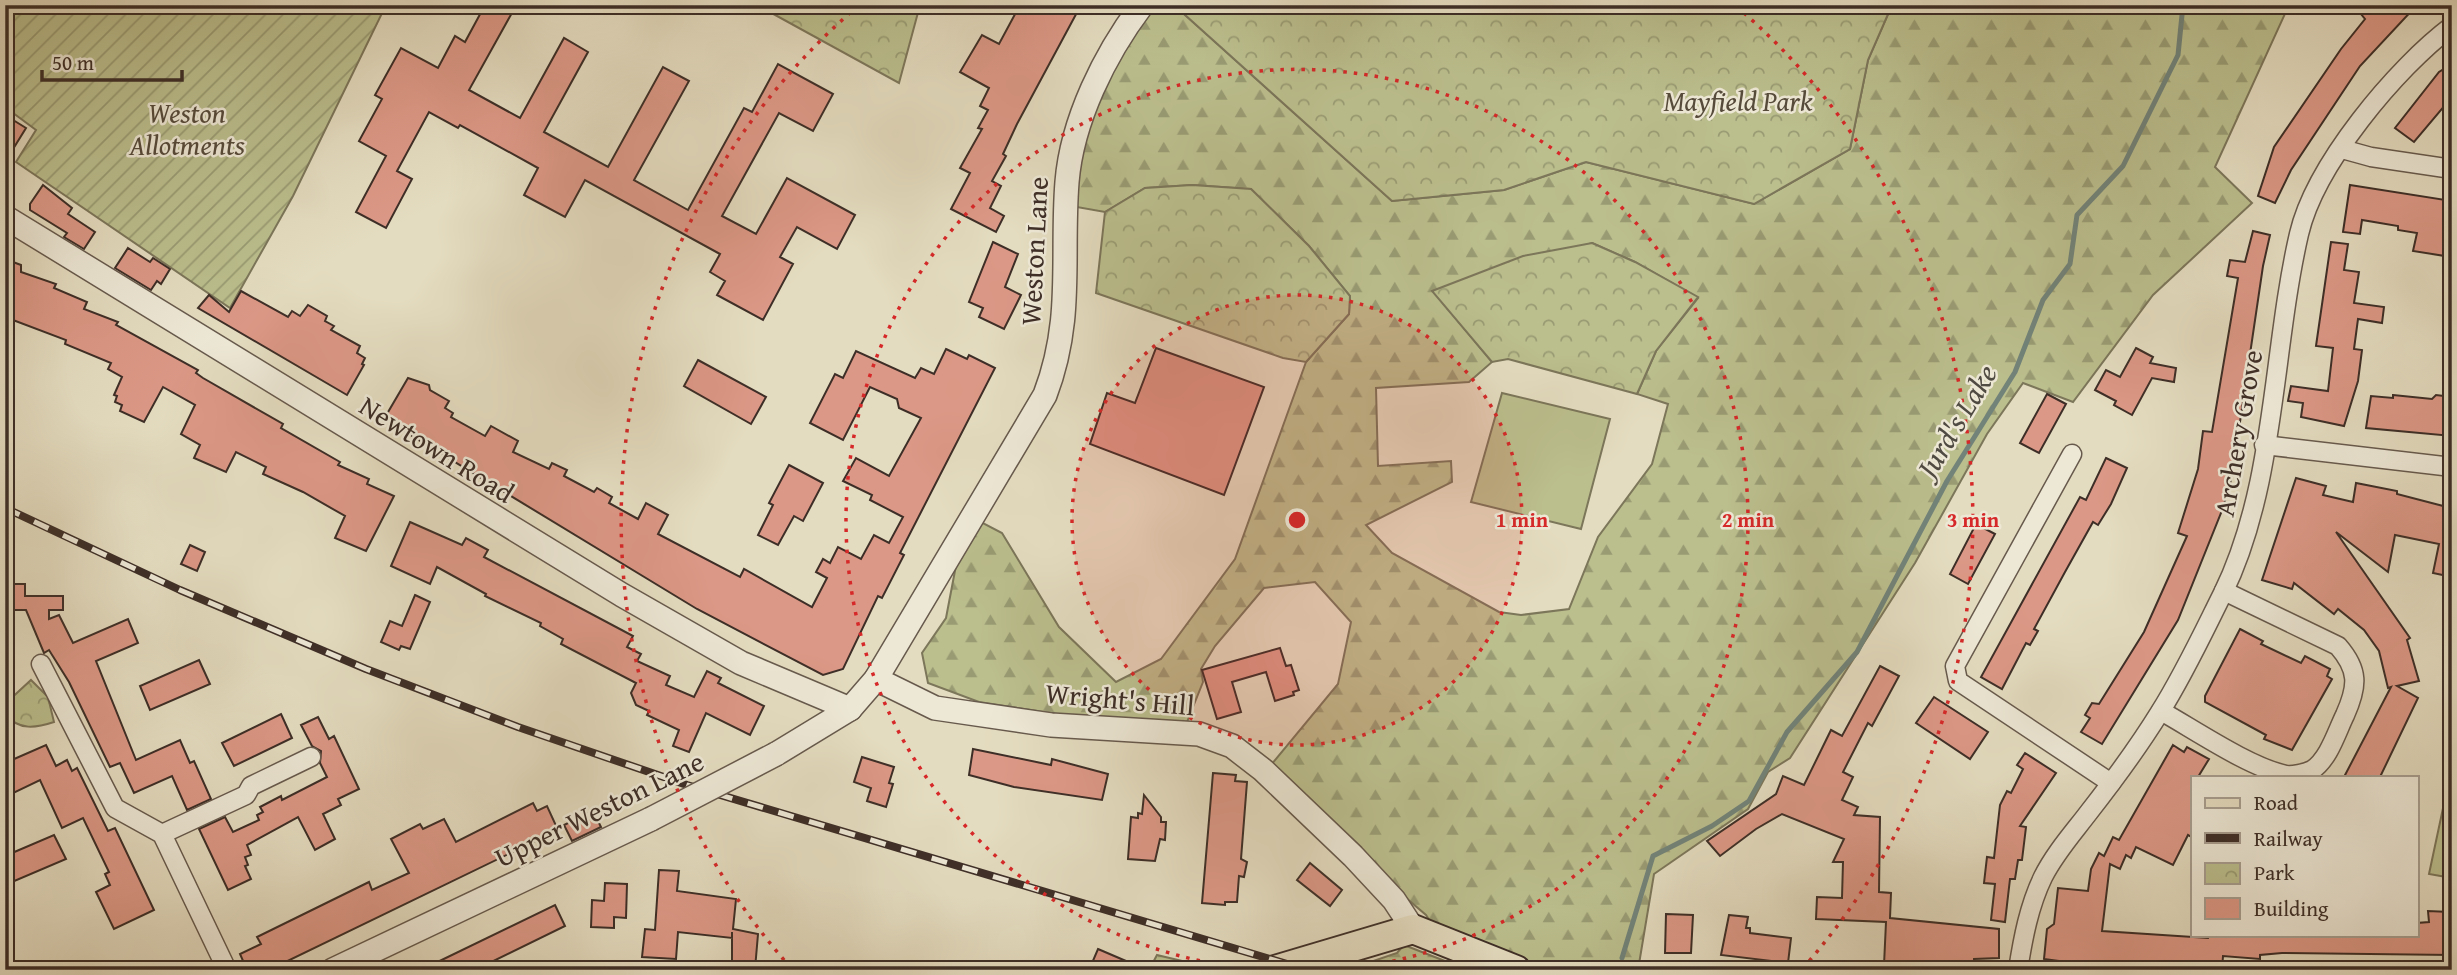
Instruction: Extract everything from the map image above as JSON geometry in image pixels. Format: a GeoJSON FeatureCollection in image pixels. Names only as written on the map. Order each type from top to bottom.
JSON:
{"type":"FeatureCollection","features":[{"type":"Feature","properties":{"kind":"main road"},"geometry":{"type":"LineString","coordinates":[[1275,970],[1413,929],[1516,970]]}},
{"type":"Feature","properties":{"kind":"street","name":"Weston Lane"},"geometry":{"type":"LineString","coordinates":[[876,679],[1045,395],[1052,377],[1065,309],[1066,203],[1073,145],[1099,77],[1142,5]]}},
{"type":"Feature","properties":{"kind":"street","name":"Archery Grove"},"geometry":{"type":"LineString","coordinates":[[2018,970],[2032,903],[2044,876],[2062,846],[2111,783],[2161,711],[2224,591],[2259,493],[2264,446],[2299,232],[2318,185],[2382,93],[2429,43],[2452,26]]}},
{"type":"Feature","properties":{"kind":"street"},"geometry":{"type":"LineString","coordinates":[[2342,149],[2371,158],[2452,169]]}},
{"type":"Feature","properties":{"kind":"street","name":"Newtown Road"},"geometry":{"type":"LineString","coordinates":[[5,217],[393,458],[635,603],[741,663],[850,709]]}},
{"type":"Feature","properties":{"kind":"street"},"geometry":{"type":"LineString","coordinates":[[2264,446],[2452,467]]}},
{"type":"Feature","properties":{"kind":"street"},"geometry":{"type":"LineString","coordinates":[[2072,454],[1955,666],[1954,674],[1958,681],[2111,783]]}},
{"type":"Feature","properties":{"kind":"street"},"geometry":{"type":"LineString","coordinates":[[2161,711],[2267,769],[2289,776],[2312,770],[2326,753],[2351,701],[2355,683],[2352,662],[2338,646],[2224,591]]}},
{"type":"Feature","properties":{"kind":"street"},"geometry":{"type":"LineString","coordinates":[[41,664],[58,692],[115,808],[162,834],[227,970]]}},
{"type":"Feature","properties":{"kind":"street","name":"Upper Weston Lane"},"geometry":{"type":"LineString","coordinates":[[333,970],[651,819],[776,754],[850,709],[876,679]]}},
{"type":"Feature","properties":{"kind":"street","name":"Wright's Hill"},"geometry":{"type":"LineString","coordinates":[[876,679],[935,708],[1051,725],[1199,734],[1232,746],[1263,770],[1353,856],[1394,900],[1413,929]]}},
{"type":"Feature","properties":{"kind":"street"},"geometry":{"type":"LineString","coordinates":[[162,834],[246,795],[251,786],[311,757]]}},
{"type":"Feature","properties":{"kind":"green space","name":"Weston Allotments"},"geometry":{"type":"Polygon","coordinates":[[[5,5],[386,5],[293,196],[230,308],[16,162],[36,130],[5,107],[5,5]]]}},
{"type":"Feature","properties":{"kind":"green space"},"geometry":{"type":"Polygon","coordinates":[[[757,5],[920,5],[899,83],[757,5]]]}},
{"type":"Feature","properties":{"kind":"green space"},"geometry":{"type":"Polygon","coordinates":[[[1153,5],[1174,5],[1392,201],[1504,190],[1586,162],[1754,204],[1850,149],[1868,60],[1892,5],[2289,5],[2215,167],[2252,203],[2153,295],[2073,402],[2023,383],[1987,434],[1915,563],[1790,758],[1768,772],[1748,809],[1654,874],[1638,970],[1541,970],[1435,929],[1426,915],[1385,880],[1271,765],[1338,684],[1351,622],[1315,582],[1264,588],[1215,646],[1201,669],[1203,682],[1185,727],[1070,716],[979,702],[928,683],[922,653],[946,618],[958,555],[981,522],[1002,533],[1059,627],[1116,682],[1161,659],[1235,559],[1306,362],[1349,314],[1350,296],[1309,246],[1251,189],[1192,185],[1145,188],[1105,212],[1071,206],[1089,123],[1107,77],[1153,5]],[[1592,243],[1433,291],[1492,362],[1469,382],[1376,388],[1378,466],[1451,461],[1452,482],[1366,525],[1392,553],[1499,612],[1521,615],[1569,609],[1598,537],[1652,464],[1668,404],[1637,394],[1656,351],[1698,298],[1635,262],[1592,243]]]}},
{"type":"Feature","properties":{"kind":"green space","name":"Mayfield Park"},"geometry":{"type":"Polygon","coordinates":[[[1174,5],[1892,5],[1868,60],[1850,149],[1754,204],[1586,162],[1504,190],[1392,201],[1174,5]]]}},
{"type":"Feature","properties":{"kind":"green space"},"geometry":{"type":"Polygon","coordinates":[[[1192,185],[1251,189],[1309,246],[1350,296],[1349,314],[1306,362],[1283,358],[1096,293],[1105,212],[1145,188],[1192,185]]]}},
{"type":"Feature","properties":{"kind":"green space"},"geometry":{"type":"Polygon","coordinates":[[[1592,243],[1635,262],[1698,297],[1656,351],[1637,394],[1508,359],[1492,362],[1432,291],[1523,256],[1592,243]]]}},
{"type":"Feature","properties":{"kind":"green space"},"geometry":{"type":"Polygon","coordinates":[[[1502,393],[1610,419],[1581,529],[1471,502],[1502,393]]]}},
{"type":"Feature","properties":{"kind":"green space"},"geometry":{"type":"Polygon","coordinates":[[[31,680],[48,697],[54,722],[28,727],[16,723],[5,714],[5,704],[31,680]]]}},
{"type":"Feature","properties":{"kind":"green space"},"geometry":{"type":"Polygon","coordinates":[[[2452,766],[2452,878],[2429,874],[2452,766]]]}},
{"type":"Feature","properties":{"kind":"green space"},"geometry":{"type":"Polygon","coordinates":[[[1404,945],[1468,970],[1347,970],[1397,953],[1404,945]]]}},
{"type":"Feature","properties":{"kind":"green space"},"geometry":{"type":"Polygon","coordinates":[[[1157,955],[1220,970],[1149,970],[1157,955]]]}},
{"type":"Feature","properties":{"kind":"building"},"geometry":{"type":"Polygon","coordinates":[[[485,5],[503,5],[513,11],[469,90],[520,118],[564,38],[588,52],[544,132],[608,167],[663,67],[689,81],[634,180],[688,210],[744,108],[752,112],[778,64],[833,94],[813,131],[779,113],[722,216],[756,234],[787,178],[855,215],[837,249],[797,227],[780,257],[793,264],[763,320],[717,295],[725,281],[710,272],[720,254],[585,180],[565,217],[524,195],[538,168],[460,125],[458,128],[429,112],[397,171],[412,179],[386,228],[356,212],[386,156],[359,141],[382,99],[375,95],[401,48],[438,68],[455,36],[465,42],[485,5]]]}},
{"type":"Feature","properties":{"kind":"building"},"geometry":{"type":"Polygon","coordinates":[[[1020,5],[1081,5],[1017,124],[1003,154],[1006,156],[992,181],[1001,186],[990,208],[1004,216],[996,232],[951,209],[970,173],[960,168],[982,129],[978,128],[988,110],[980,106],[989,88],[960,72],[982,35],[999,44],[1020,5]]]}},
{"type":"Feature","properties":{"kind":"building"},"geometry":{"type":"Polygon","coordinates":[[[2370,5],[2417,5],[2360,66],[2291,170],[2275,203],[2258,196],[2274,147],[2341,49],[2365,19],[2361,14],[2370,5]]]}},
{"type":"Feature","properties":{"kind":"building"},"geometry":{"type":"Polygon","coordinates":[[[2452,64],[2452,97],[2414,142],[2395,128],[2439,72],[2452,64]]]}},
{"type":"Feature","properties":{"kind":"building"},"geometry":{"type":"Polygon","coordinates":[[[5,115],[26,128],[5,162],[5,115]]]}},
{"type":"Feature","properties":{"kind":"building"},"geometry":{"type":"Polygon","coordinates":[[[43,185],[72,208],[68,214],[95,232],[84,249],[64,237],[67,233],[30,210],[30,204],[43,185]]]}},
{"type":"Feature","properties":{"kind":"building"},"geometry":{"type":"Polygon","coordinates":[[[2350,185],[2452,201],[2452,232],[2449,232],[2445,256],[2413,251],[2417,233],[2398,230],[2398,226],[2362,220],[2360,234],[2343,232],[2350,185]]]}},
{"type":"Feature","properties":{"kind":"building"},"geometry":{"type":"Polygon","coordinates":[[[2253,231],[2270,235],[2232,476],[2223,508],[2178,620],[2102,744],[2081,732],[2090,718],[2085,715],[2092,703],[2099,704],[2144,632],[2187,536],[2178,533],[2198,469],[2203,431],[2212,432],[2238,278],[2227,276],[2230,260],[2245,262],[2253,231]]]}},
{"type":"Feature","properties":{"kind":"building"},"geometry":{"type":"Polygon","coordinates":[[[993,242],[1018,254],[1005,287],[1021,295],[1004,329],[979,317],[983,308],[969,302],[993,242]]]}},
{"type":"Feature","properties":{"kind":"building"},"geometry":{"type":"Polygon","coordinates":[[[2331,242],[2348,244],[2344,270],[2359,272],[2354,303],[2384,307],[2382,323],[2358,319],[2354,349],[2362,350],[2358,381],[2344,426],[2301,417],[2303,403],[2288,401],[2291,386],[2328,391],[2333,348],[2316,346],[2331,242]]]}},
{"type":"Feature","properties":{"kind":"building"},"geometry":{"type":"Polygon","coordinates":[[[128,248],[150,262],[153,258],[170,269],[161,284],[157,281],[151,290],[115,268],[128,248]]]}},
{"type":"Feature","properties":{"kind":"building"},"geometry":{"type":"Polygon","coordinates":[[[5,259],[21,265],[21,272],[56,284],[54,288],[87,302],[84,309],[118,322],[116,325],[198,370],[196,373],[203,378],[283,424],[281,428],[340,462],[338,465],[369,479],[367,484],[394,496],[366,551],[335,538],[345,516],[303,492],[263,474],[266,467],[236,452],[226,472],[194,458],[200,445],[181,434],[195,405],[163,387],[144,422],[120,411],[122,405],[115,402],[117,396],[114,395],[122,377],[108,369],[111,363],[65,344],[66,340],[5,317],[5,259]]]}},
{"type":"Feature","properties":{"kind":"building"},"geometry":{"type":"Polygon","coordinates":[[[241,291],[288,317],[292,311],[300,316],[308,305],[327,316],[325,321],[334,326],[331,330],[360,346],[357,353],[365,358],[362,364],[364,365],[347,395],[198,308],[209,295],[229,312],[241,291]]]}},
{"type":"Feature","properties":{"kind":"building"},"geometry":{"type":"Polygon","coordinates":[[[1156,348],[1264,387],[1224,495],[1090,444],[1107,393],[1135,403],[1156,348]]]}},
{"type":"Feature","properties":{"kind":"building"},"geometry":{"type":"Polygon","coordinates":[[[2136,348],[2153,357],[2150,363],[2176,368],[2174,382],[2152,378],[2132,415],[2114,405],[2116,401],[2095,390],[2106,370],[2120,377],[2136,348]]]}},
{"type":"Feature","properties":{"kind":"building"},"geometry":{"type":"Polygon","coordinates":[[[946,349],[967,359],[969,355],[995,368],[900,553],[904,555],[882,598],[878,596],[843,669],[823,675],[697,609],[384,419],[408,378],[429,385],[430,390],[449,401],[445,408],[453,413],[451,417],[485,436],[491,426],[518,441],[513,452],[549,469],[552,463],[567,470],[564,476],[594,492],[597,488],[612,497],[609,503],[638,519],[646,503],[668,515],[658,534],[740,577],[744,569],[812,607],[827,578],[816,572],[823,559],[830,563],[838,547],[861,559],[874,535],[889,543],[903,517],[870,500],[872,495],[843,481],[856,458],[889,476],[921,418],[899,408],[897,399],[870,387],[843,440],[810,423],[835,374],[843,378],[856,351],[915,378],[921,368],[934,374],[946,349]]]}},
{"type":"Feature","properties":{"kind":"building"},"geometry":{"type":"Polygon","coordinates":[[[698,360],[766,397],[751,424],[684,386],[698,360]]]}},
{"type":"Feature","properties":{"kind":"building"},"geometry":{"type":"Polygon","coordinates":[[[2047,394],[2066,404],[2039,453],[2020,443],[2047,394]]]}},
{"type":"Feature","properties":{"kind":"building"},"geometry":{"type":"Polygon","coordinates":[[[2393,395],[2432,399],[2436,395],[2452,397],[2452,436],[2366,428],[2371,396],[2393,398],[2393,395]]]}},
{"type":"Feature","properties":{"kind":"building"},"geometry":{"type":"Polygon","coordinates":[[[2106,458],[2127,468],[2111,504],[2098,525],[2093,522],[2034,629],[2038,631],[2030,645],[2026,643],[2002,689],[1981,677],[2080,497],[2086,500],[2106,458]]]}},
{"type":"Feature","properties":{"kind":"building"},"geometry":{"type":"Polygon","coordinates":[[[789,465],[823,483],[803,521],[794,516],[778,545],[758,535],[773,505],[769,503],[789,465]]]}},
{"type":"Feature","properties":{"kind":"building"},"geometry":{"type":"Polygon","coordinates":[[[2296,478],[2326,486],[2323,495],[2353,502],[2356,483],[2397,491],[2397,494],[2447,507],[2445,514],[2452,515],[2452,577],[2433,573],[2439,544],[2395,535],[2388,572],[2336,532],[2410,638],[2407,640],[2419,681],[2397,686],[2418,698],[2380,776],[2345,776],[2391,687],[2388,688],[2379,651],[2364,630],[2338,609],[2334,614],[2294,583],[2292,589],[2262,580],[2296,478]]]}},
{"type":"Feature","properties":{"kind":"building"},"geometry":{"type":"Polygon","coordinates":[[[410,522],[462,545],[466,538],[488,550],[484,557],[633,636],[627,647],[641,654],[637,661],[670,676],[666,685],[694,697],[707,671],[721,678],[718,683],[764,706],[750,735],[706,713],[689,752],[673,746],[679,730],[647,715],[649,711],[636,705],[631,693],[636,683],[561,644],[563,639],[540,626],[541,623],[485,596],[486,594],[437,567],[430,584],[391,566],[410,522]]]}},
{"type":"Feature","properties":{"kind":"building"},"geometry":{"type":"Polygon","coordinates":[[[1976,524],[1995,534],[1968,584],[1950,574],[1976,524]]]}},
{"type":"Feature","properties":{"kind":"building"},"geometry":{"type":"Polygon","coordinates":[[[190,545],[205,552],[197,571],[181,564],[190,545]]]}},
{"type":"Feature","properties":{"kind":"building"},"geometry":{"type":"Polygon","coordinates":[[[5,584],[25,584],[25,596],[63,596],[63,610],[49,610],[49,619],[59,615],[73,643],[128,619],[138,643],[96,661],[136,760],[180,740],[190,763],[194,761],[211,799],[187,810],[172,776],[134,793],[120,763],[110,767],[69,682],[49,650],[44,653],[26,610],[5,610],[5,584]]]}},
{"type":"Feature","properties":{"kind":"building"},"geometry":{"type":"Polygon","coordinates":[[[415,595],[430,602],[410,649],[401,646],[399,650],[381,642],[390,621],[402,626],[415,595]]]}},
{"type":"Feature","properties":{"kind":"building"},"geometry":{"type":"Polygon","coordinates":[[[2240,629],[2263,641],[2261,644],[2301,663],[2305,656],[2330,669],[2327,676],[2332,679],[2292,750],[2264,739],[2266,735],[2205,702],[2205,696],[2240,629]]]}},
{"type":"Feature","properties":{"kind":"building"},"geometry":{"type":"Polygon","coordinates":[[[1280,648],[1286,666],[1291,665],[1299,690],[1293,692],[1294,695],[1275,701],[1266,672],[1232,682],[1241,712],[1217,719],[1202,670],[1280,648]]]}},
{"type":"Feature","properties":{"kind":"building"},"geometry":{"type":"Polygon","coordinates":[[[199,660],[210,684],[150,710],[140,686],[199,660]]]}},
{"type":"Feature","properties":{"kind":"building"},"geometry":{"type":"Polygon","coordinates":[[[1880,666],[1899,676],[1872,726],[1868,723],[1843,772],[1853,777],[1842,800],[1858,807],[1854,815],[1880,817],[1879,892],[1891,893],[1890,918],[1999,929],[1999,958],[1974,959],[1974,969],[1884,965],[1886,922],[1816,919],[1817,897],[1842,898],[1843,862],[1833,862],[1844,839],[1782,814],[1756,829],[1720,856],[1707,841],[1776,794],[1783,776],[1804,785],[1831,730],[1842,736],[1880,666]]]}},
{"type":"Feature","properties":{"kind":"building"},"geometry":{"type":"Polygon","coordinates":[[[1934,697],[1988,732],[1970,759],[1916,723],[1934,697]]]}},
{"type":"Feature","properties":{"kind":"building"},"geometry":{"type":"Polygon","coordinates":[[[281,714],[292,738],[234,766],[222,743],[281,714]]]}},
{"type":"Feature","properties":{"kind":"building"},"geometry":{"type":"Polygon","coordinates":[[[318,717],[329,739],[334,736],[359,789],[338,799],[341,805],[323,814],[335,839],[315,850],[298,817],[247,845],[251,855],[245,857],[248,865],[245,866],[251,879],[228,890],[199,829],[225,817],[233,832],[259,820],[257,815],[263,812],[260,807],[281,796],[282,800],[327,777],[320,763],[321,751],[312,746],[301,725],[318,717]]]}},
{"type":"Feature","properties":{"kind":"building"},"geometry":{"type":"Polygon","coordinates":[[[46,745],[56,766],[67,760],[72,771],[77,768],[108,831],[115,828],[154,910],[114,929],[96,892],[110,885],[105,874],[109,872],[83,818],[62,828],[40,780],[5,797],[5,763],[46,745]]]}},
{"type":"Feature","properties":{"kind":"building"},"geometry":{"type":"Polygon","coordinates":[[[2173,745],[2184,752],[2187,747],[2209,759],[2199,776],[2191,776],[2191,837],[2188,835],[2173,865],[2136,847],[2131,858],[2126,855],[2120,869],[2110,864],[2102,931],[2208,938],[2418,936],[2418,923],[2429,922],[2428,911],[2450,912],[2452,955],[2282,953],[2260,955],[2260,959],[2223,956],[2222,970],[2074,970],[2075,963],[2044,959],[2047,929],[2054,924],[2058,888],[2088,891],[2091,869],[2099,853],[2104,856],[2113,837],[2119,840],[2173,745]]]}},
{"type":"Feature","properties":{"kind":"building"},"geometry":{"type":"Polygon","coordinates":[[[973,749],[1051,765],[1052,759],[1108,774],[1102,800],[1014,787],[969,775],[973,749]]]}},
{"type":"Feature","properties":{"kind":"building"},"geometry":{"type":"Polygon","coordinates":[[[2025,753],[2056,773],[2020,826],[2026,827],[2022,860],[2018,860],[2015,879],[2010,879],[2005,922],[1991,920],[1995,884],[1984,883],[1987,857],[1994,858],[2000,805],[2007,791],[2011,793],[2023,769],[2017,765],[2025,753]]]}},
{"type":"Feature","properties":{"kind":"building"},"geometry":{"type":"Polygon","coordinates":[[[862,757],[894,767],[889,783],[893,784],[886,807],[867,801],[871,788],[854,782],[862,757]]]}},
{"type":"Feature","properties":{"kind":"building"},"geometry":{"type":"Polygon","coordinates":[[[1213,773],[1236,775],[1235,781],[1247,782],[1241,859],[1247,862],[1244,877],[1239,876],[1237,902],[1225,902],[1225,905],[1202,903],[1213,773]]]}},
{"type":"Feature","properties":{"kind":"building"},"geometry":{"type":"Polygon","coordinates":[[[1144,795],[1161,817],[1161,822],[1166,822],[1165,840],[1160,839],[1155,861],[1128,859],[1131,817],[1138,818],[1138,813],[1142,814],[1144,795]]]}},
{"type":"Feature","properties":{"kind":"building"},"geometry":{"type":"Polygon","coordinates":[[[533,803],[537,811],[547,806],[558,830],[269,970],[247,970],[240,954],[261,944],[257,937],[369,882],[372,890],[409,873],[391,839],[420,824],[423,829],[444,819],[456,842],[533,803]]]}},
{"type":"Feature","properties":{"kind":"building"},"geometry":{"type":"Polygon","coordinates":[[[593,811],[601,827],[572,841],[564,825],[593,811]]]}},
{"type":"Feature","properties":{"kind":"building"},"geometry":{"type":"Polygon","coordinates":[[[54,835],[66,859],[5,885],[5,856],[54,835]]]}},
{"type":"Feature","properties":{"kind":"building"},"geometry":{"type":"Polygon","coordinates":[[[1310,863],[1342,890],[1330,906],[1297,880],[1310,863]]]}},
{"type":"Feature","properties":{"kind":"building"},"geometry":{"type":"Polygon","coordinates":[[[659,870],[679,871],[677,891],[736,899],[733,929],[758,934],[755,969],[732,967],[732,938],[678,932],[676,959],[642,957],[645,929],[655,930],[659,870]]]}},
{"type":"Feature","properties":{"kind":"building"},"geometry":{"type":"Polygon","coordinates":[[[605,883],[627,884],[626,918],[614,917],[614,928],[591,927],[592,900],[604,901],[605,883]]]}},
{"type":"Feature","properties":{"kind":"building"},"geometry":{"type":"Polygon","coordinates":[[[555,905],[565,926],[475,970],[421,970],[555,905]]]}},
{"type":"Feature","properties":{"kind":"building"},"geometry":{"type":"Polygon","coordinates":[[[1666,914],[1693,915],[1691,953],[1665,953],[1666,914]]]}},
{"type":"Feature","properties":{"kind":"building"},"geometry":{"type":"Polygon","coordinates":[[[1729,915],[1748,917],[1746,928],[1750,928],[1750,933],[1791,938],[1788,963],[1721,955],[1729,915]]]}},
{"type":"Feature","properties":{"kind":"building"},"geometry":{"type":"Polygon","coordinates":[[[1098,949],[1147,970],[1089,970],[1098,949]]]}},
{"type":"Feature","properties":{"kind":"waterway","name":"Jurd's Lake"},"geometry":{"type":"LineString","coordinates":[[1622,958],[1653,856],[1712,826],[1749,801],[1787,732],[1857,652],[1947,481],[2015,372],[2043,300],[2070,264],[2077,215],[2123,166],[2178,55],[2183,5]]}},
{"type":"Feature","properties":{"kind":"railway"},"geometry":{"type":"LineString","coordinates":[[5,508],[180,590],[366,669],[518,727],[687,785],[1307,970]]}}]}
